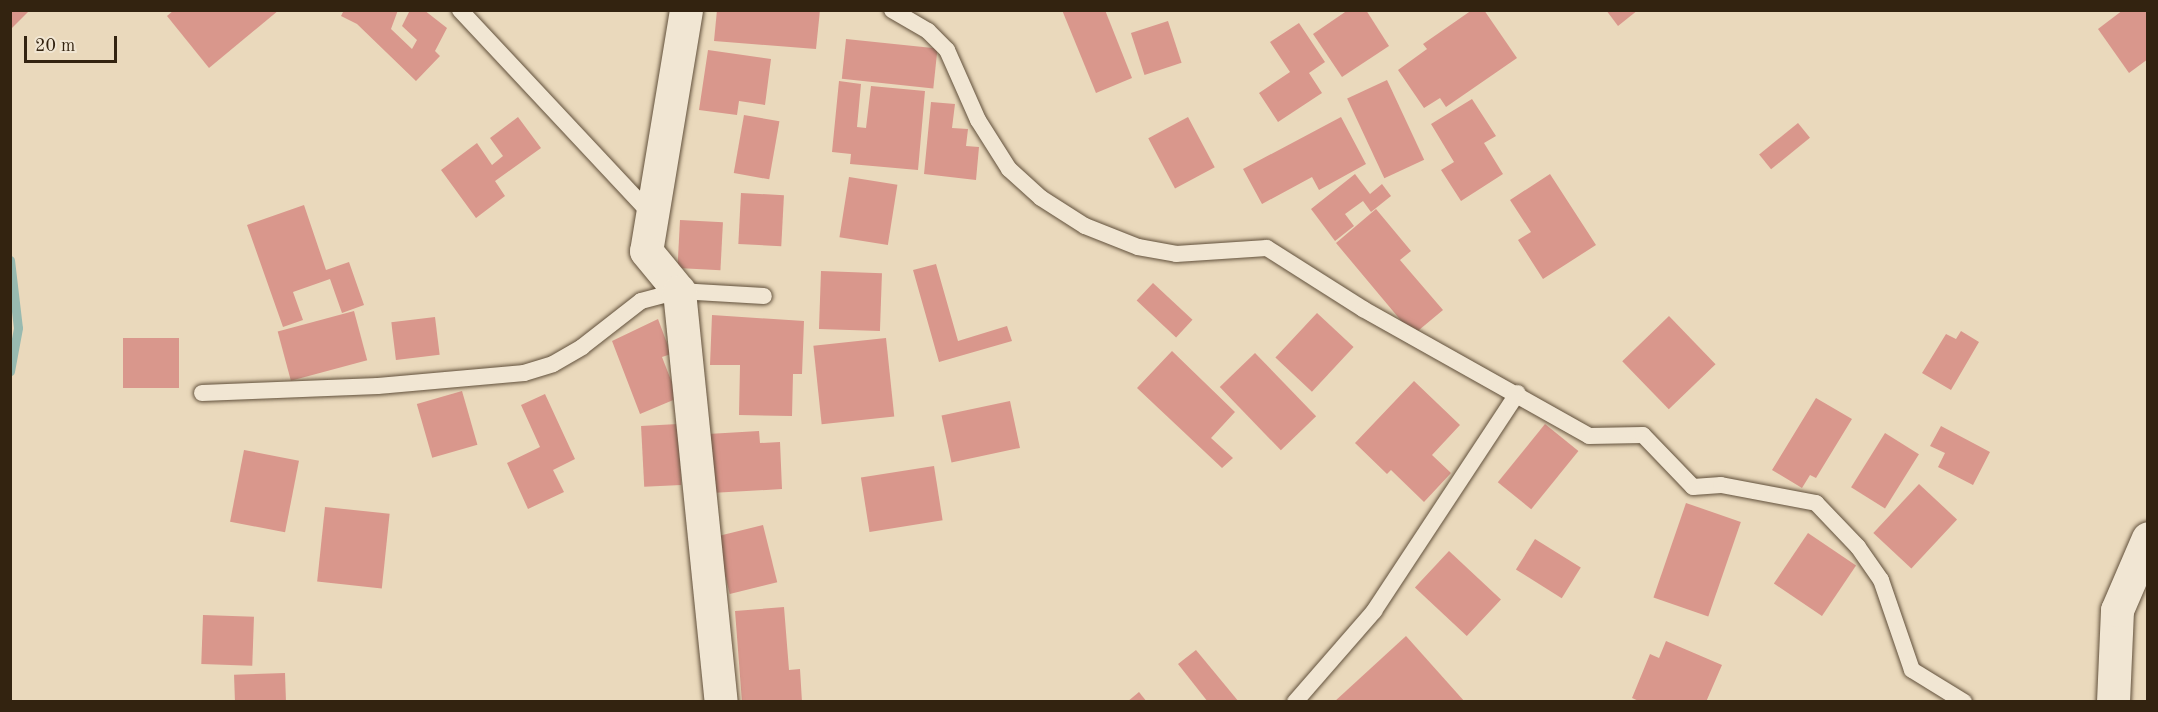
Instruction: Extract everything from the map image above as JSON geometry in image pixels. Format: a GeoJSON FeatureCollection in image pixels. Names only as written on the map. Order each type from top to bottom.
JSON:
{"type":"FeatureCollection","features":[{"type":"Feature","properties":{"kind":"street"},"geometry":{"type":"LineString","coordinates":[[687,10],[646,251],[679,291],[721,702]]}},
{"type":"Feature","properties":{"kind":"street"},"geometry":{"type":"LineString","coordinates":[[2113,702],[2117,610],[2148,538]]}},
{"type":"Feature","properties":{"kind":"lane"},"geometry":{"type":"LineString","coordinates":[[459,10],[653,216]]}},
{"type":"Feature","properties":{"kind":"lane"},"geometry":{"type":"LineString","coordinates":[[892,10],[928,31],[947,50],[978,120],[1009,169],[1041,198],[1085,226],[1138,247],[1176,254],[1267,248],[1363,309],[1518,393],[1589,436],[1643,435],[1693,487],[1721,485],[1816,503],[1858,547],[1881,580],[1912,670],[1964,702]]}},
{"type":"Feature","properties":{"kind":"lane"},"geometry":{"type":"LineString","coordinates":[[202,393],[378,386],[524,373],[553,364],[582,347],[641,301],[679,291],[764,296]]}},
{"type":"Feature","properties":{"kind":"lane"},"geometry":{"type":"LineString","coordinates":[[1295,702],[1374,611],[1518,393]]}},
{"type":"Feature","properties":{"kind":"building"},"geometry":{"type":"Polygon","coordinates":[[[10,10],[30,10],[10,30],[10,10]]]}},
{"type":"Feature","properties":{"kind":"building"},"geometry":{"type":"Polygon","coordinates":[[[174,10],[279,10],[209,68],[167,16],[174,10]]]}},
{"type":"Feature","properties":{"kind":"building"},"geometry":{"type":"Polygon","coordinates":[[[344,10],[398,10],[391,29],[412,49],[417,40],[402,26],[410,10],[424,10],[447,28],[435,51],[440,56],[416,81],[357,24],[341,16],[344,10]]]}},
{"type":"Feature","properties":{"kind":"building"},"geometry":{"type":"Polygon","coordinates":[[[717,10],[820,10],[816,49],[714,41],[717,10]]]}},
{"type":"Feature","properties":{"kind":"building"},"geometry":{"type":"Polygon","coordinates":[[[1062,10],[1105,10],[1132,78],[1096,93],[1062,10]]]}},
{"type":"Feature","properties":{"kind":"building"},"geometry":{"type":"Polygon","coordinates":[[[1348,10],[1366,10],[1389,46],[1342,77],[1313,34],[1348,10]]]}},
{"type":"Feature","properties":{"kind":"building"},"geometry":{"type":"Polygon","coordinates":[[[1472,10],[1484,10],[1517,58],[1446,107],[1440,98],[1424,108],[1398,70],[1427,49],[1423,44],[1472,10]]]}},
{"type":"Feature","properties":{"kind":"building"},"geometry":{"type":"Polygon","coordinates":[[[1606,10],[1638,10],[1618,26],[1606,10]]]}},
{"type":"Feature","properties":{"kind":"building"},"geometry":{"type":"Polygon","coordinates":[[[2123,10],[2148,10],[2148,59],[2129,73],[2098,29],[2123,10]]]}},
{"type":"Feature","properties":{"kind":"building"},"geometry":{"type":"Polygon","coordinates":[[[1168,21],[1182,63],[1145,75],[1131,33],[1168,21]]]}},
{"type":"Feature","properties":{"kind":"building"},"geometry":{"type":"Polygon","coordinates":[[[1299,23],[1325,62],[1309,73],[1322,93],[1278,122],[1259,93],[1290,72],[1270,42],[1299,23]]]}},
{"type":"Feature","properties":{"kind":"building"},"geometry":{"type":"Polygon","coordinates":[[[846,39],[937,49],[933,88],[842,79],[846,39]]]}},
{"type":"Feature","properties":{"kind":"building"},"geometry":{"type":"Polygon","coordinates":[[[708,50],[771,59],[765,105],[739,101],[737,115],[699,110],[708,50]]]}},
{"type":"Feature","properties":{"kind":"building"},"geometry":{"type":"Polygon","coordinates":[[[1387,80],[1424,160],[1384,178],[1347,99],[1387,80]]]}},
{"type":"Feature","properties":{"kind":"building"},"geometry":{"type":"Polygon","coordinates":[[[839,81],[861,84],[857,127],[866,128],[871,86],[925,91],[918,170],[850,164],[851,154],[832,152],[839,81]]]}},
{"type":"Feature","properties":{"kind":"building"},"geometry":{"type":"Polygon","coordinates":[[[1472,99],[1496,136],[1484,143],[1503,174],[1461,201],[1441,170],[1454,162],[1431,124],[1472,99]]]}},
{"type":"Feature","properties":{"kind":"building"},"geometry":{"type":"Polygon","coordinates":[[[931,102],[955,104],[952,128],[968,129],[966,146],[979,147],[976,180],[924,174],[931,102]]]}},
{"type":"Feature","properties":{"kind":"building"},"geometry":{"type":"Polygon","coordinates":[[[744,115],[779,121],[769,179],[734,173],[744,115]]]}},
{"type":"Feature","properties":{"kind":"building"},"geometry":{"type":"Polygon","coordinates":[[[518,117],[541,148],[495,181],[505,196],[476,218],[441,170],[477,143],[492,165],[503,156],[490,138],[518,117]]]}},
{"type":"Feature","properties":{"kind":"building"},"geometry":{"type":"Polygon","coordinates":[[[1188,117],[1215,167],[1175,188],[1148,138],[1188,117]]]}},
{"type":"Feature","properties":{"kind":"building"},"geometry":{"type":"Polygon","coordinates":[[[1341,117],[1366,164],[1319,190],[1312,177],[1262,204],[1243,169],[1341,117]]]}},
{"type":"Feature","properties":{"kind":"building"},"geometry":{"type":"Polygon","coordinates":[[[1798,123],[1810,138],[1771,169],[1759,154],[1798,123]]]}},
{"type":"Feature","properties":{"kind":"building"},"geometry":{"type":"Polygon","coordinates":[[[1355,174],[1370,194],[1382,184],[1391,196],[1371,212],[1363,201],[1345,214],[1354,226],[1335,241],[1311,209],[1355,174]]]}},
{"type":"Feature","properties":{"kind":"building"},"geometry":{"type":"Polygon","coordinates":[[[1550,174],[1596,245],[1543,279],[1518,240],[1531,232],[1510,200],[1550,174]]]}},
{"type":"Feature","properties":{"kind":"building"},"geometry":{"type":"Polygon","coordinates":[[[849,177],[897,185],[888,245],[839,237],[849,177]]]}},
{"type":"Feature","properties":{"kind":"building"},"geometry":{"type":"Polygon","coordinates":[[[741,193],[784,195],[781,246],[738,244],[741,193]]]}},
{"type":"Feature","properties":{"kind":"building"},"geometry":{"type":"Polygon","coordinates":[[[304,205],[326,270],[349,262],[364,305],[342,313],[330,279],[293,292],[303,320],[283,327],[247,225],[304,205]]]}},
{"type":"Feature","properties":{"kind":"building"},"geometry":{"type":"Polygon","coordinates":[[[1376,209],[1411,251],[1400,260],[1443,310],[1413,335],[1336,243],[1376,209]]]}},
{"type":"Feature","properties":{"kind":"building"},"geometry":{"type":"Polygon","coordinates":[[[680,220],[723,222],[720,270],[677,268],[680,220]]]}},
{"type":"Feature","properties":{"kind":"building"},"geometry":{"type":"Polygon","coordinates":[[[936,264],[958,341],[1007,326],[1012,341],[939,362],[913,270],[936,264]]]}},
{"type":"Feature","properties":{"kind":"building"},"geometry":{"type":"Polygon","coordinates":[[[821,271],[882,273],[880,331],[819,329],[821,271]]]}},
{"type":"Feature","properties":{"kind":"building"},"geometry":{"type":"Polygon","coordinates":[[[1153,283],[1192,320],[1176,337],[1137,301],[1153,283]]]}},
{"type":"Feature","properties":{"kind":"building"},"geometry":{"type":"Polygon","coordinates":[[[354,311],[367,360],[291,381],[278,331],[354,311]]]}},
{"type":"Feature","properties":{"kind":"building"},"geometry":{"type":"Polygon","coordinates":[[[1317,313],[1354,347],[1312,392],[1275,358],[1317,313]]]}},
{"type":"Feature","properties":{"kind":"building"},"geometry":{"type":"Polygon","coordinates":[[[712,315],[804,321],[802,374],[793,374],[792,416],[739,415],[740,365],[710,365],[712,315]]]}},
{"type":"Feature","properties":{"kind":"building"},"geometry":{"type":"Polygon","coordinates":[[[1669,316],[1716,364],[1669,409],[1622,361],[1669,316]]]}},
{"type":"Feature","properties":{"kind":"building"},"geometry":{"type":"Polygon","coordinates":[[[435,317],[440,355],[396,360],[391,322],[435,317]]]}},
{"type":"Feature","properties":{"kind":"building"},"geometry":{"type":"Polygon","coordinates":[[[658,319],[671,354],[662,357],[678,398],[640,414],[612,341],[658,319]]]}},
{"type":"Feature","properties":{"kind":"building"},"geometry":{"type":"Polygon","coordinates":[[[1961,331],[1979,342],[1951,390],[1922,373],[1946,334],[1956,339],[1961,331]]]}},
{"type":"Feature","properties":{"kind":"building"},"geometry":{"type":"Polygon","coordinates":[[[123,338],[179,338],[179,388],[123,388],[123,338]]]}},
{"type":"Feature","properties":{"kind":"building"},"geometry":{"type":"Polygon","coordinates":[[[886,338],[894,417],[822,424],[813,346],[886,338]]]}},
{"type":"Feature","properties":{"kind":"building"},"geometry":{"type":"Polygon","coordinates":[[[1172,351],[1235,412],[1211,438],[1233,458],[1222,468],[1137,388],[1172,351]]]}},
{"type":"Feature","properties":{"kind":"building"},"geometry":{"type":"Polygon","coordinates":[[[1255,353],[1316,416],[1281,450],[1220,387],[1255,353]]]}},
{"type":"Feature","properties":{"kind":"building"},"geometry":{"type":"Polygon","coordinates":[[[1414,381],[1460,425],[1432,455],[1451,473],[1424,502],[1391,470],[1387,474],[1355,443],[1414,381]]]}},
{"type":"Feature","properties":{"kind":"building"},"geometry":{"type":"Polygon","coordinates":[[[462,391],[477,445],[432,458],[417,404],[462,391]]]}},
{"type":"Feature","properties":{"kind":"building"},"geometry":{"type":"Polygon","coordinates":[[[545,394],[575,459],[553,470],[564,492],[528,509],[507,463],[540,447],[521,405],[545,394]]]}},
{"type":"Feature","properties":{"kind":"building"},"geometry":{"type":"Polygon","coordinates":[[[1816,398],[1852,419],[1816,478],[1810,475],[1802,488],[1772,470],[1816,398]]]}},
{"type":"Feature","properties":{"kind":"building"},"geometry":{"type":"Polygon","coordinates":[[[1010,401],[1020,448],[952,463],[942,416],[1010,401]]]}},
{"type":"Feature","properties":{"kind":"building"},"geometry":{"type":"Polygon","coordinates":[[[678,424],[681,485],[644,487],[641,426],[678,424]]]}},
{"type":"Feature","properties":{"kind":"building"},"geometry":{"type":"Polygon","coordinates":[[[1545,424],[1578,451],[1531,509],[1498,482],[1545,424]]]}},
{"type":"Feature","properties":{"kind":"building"},"geometry":{"type":"Polygon","coordinates":[[[1941,426],[1990,452],[1973,485],[1938,467],[1945,453],[1930,446],[1941,426]]]}},
{"type":"Feature","properties":{"kind":"building"},"geometry":{"type":"Polygon","coordinates":[[[759,431],[760,443],[780,442],[782,489],[711,493],[708,434],[759,431]]]}},
{"type":"Feature","properties":{"kind":"building"},"geometry":{"type":"Polygon","coordinates":[[[1885,433],[1919,454],[1885,508],[1851,487],[1885,433]]]}},
{"type":"Feature","properties":{"kind":"building"},"geometry":{"type":"Polygon","coordinates":[[[244,450],[299,461],[285,532],[230,522],[244,450]]]}},
{"type":"Feature","properties":{"kind":"building"},"geometry":{"type":"Polygon","coordinates":[[[934,466],[943,520],[870,532],[861,478],[934,466]]]}},
{"type":"Feature","properties":{"kind":"building"},"geometry":{"type":"Polygon","coordinates":[[[1919,484],[1957,519],[1911,568],[1873,533],[1919,484]]]}},
{"type":"Feature","properties":{"kind":"building"},"geometry":{"type":"Polygon","coordinates":[[[1686,503],[1741,522],[1708,616],[1653,598],[1686,503]]]}},
{"type":"Feature","properties":{"kind":"building"},"geometry":{"type":"Polygon","coordinates":[[[325,507],[390,514],[382,588],[317,582],[325,507]]]}},
{"type":"Feature","properties":{"kind":"building"},"geometry":{"type":"Polygon","coordinates":[[[763,525],[777,582],[730,594],[715,537],[763,525]]]}},
{"type":"Feature","properties":{"kind":"building"},"geometry":{"type":"Polygon","coordinates":[[[1808,533],[1856,565],[1822,616],[1774,584],[1808,533]]]}},
{"type":"Feature","properties":{"kind":"building"},"geometry":{"type":"Polygon","coordinates":[[[1535,539],[1581,568],[1562,598],[1516,570],[1535,539]]]}},
{"type":"Feature","properties":{"kind":"building"},"geometry":{"type":"Polygon","coordinates":[[[1449,551],[1501,599],[1467,636],[1415,588],[1449,551]]]}},
{"type":"Feature","properties":{"kind":"building"},"geometry":{"type":"Polygon","coordinates":[[[784,607],[789,670],[800,669],[802,702],[742,702],[735,611],[784,607]]]}},
{"type":"Feature","properties":{"kind":"building"},"geometry":{"type":"Polygon","coordinates":[[[203,615],[254,617],[252,666],[201,664],[203,615]]]}},
{"type":"Feature","properties":{"kind":"building"},"geometry":{"type":"Polygon","coordinates":[[[1406,636],[1465,702],[1334,702],[1406,636]]]}},
{"type":"Feature","properties":{"kind":"building"},"geometry":{"type":"Polygon","coordinates":[[[1666,641],[1722,665],[1706,702],[1641,702],[1632,698],[1650,654],[1659,658],[1666,641]]]}},
{"type":"Feature","properties":{"kind":"building"},"geometry":{"type":"Polygon","coordinates":[[[1196,650],[1239,702],[1208,702],[1178,664],[1196,650]]]}},
{"type":"Feature","properties":{"kind":"building"},"geometry":{"type":"Polygon","coordinates":[[[285,673],[286,702],[235,702],[234,675],[285,673]]]}},
{"type":"Feature","properties":{"kind":"building"},"geometry":{"type":"Polygon","coordinates":[[[1139,692],[1147,702],[1127,702],[1139,692]]]}},
{"type":"Feature","properties":{"kind":"waterway"},"geometry":{"type":"LineString","coordinates":[[10,260],[18,328],[10,371]]}}]}
